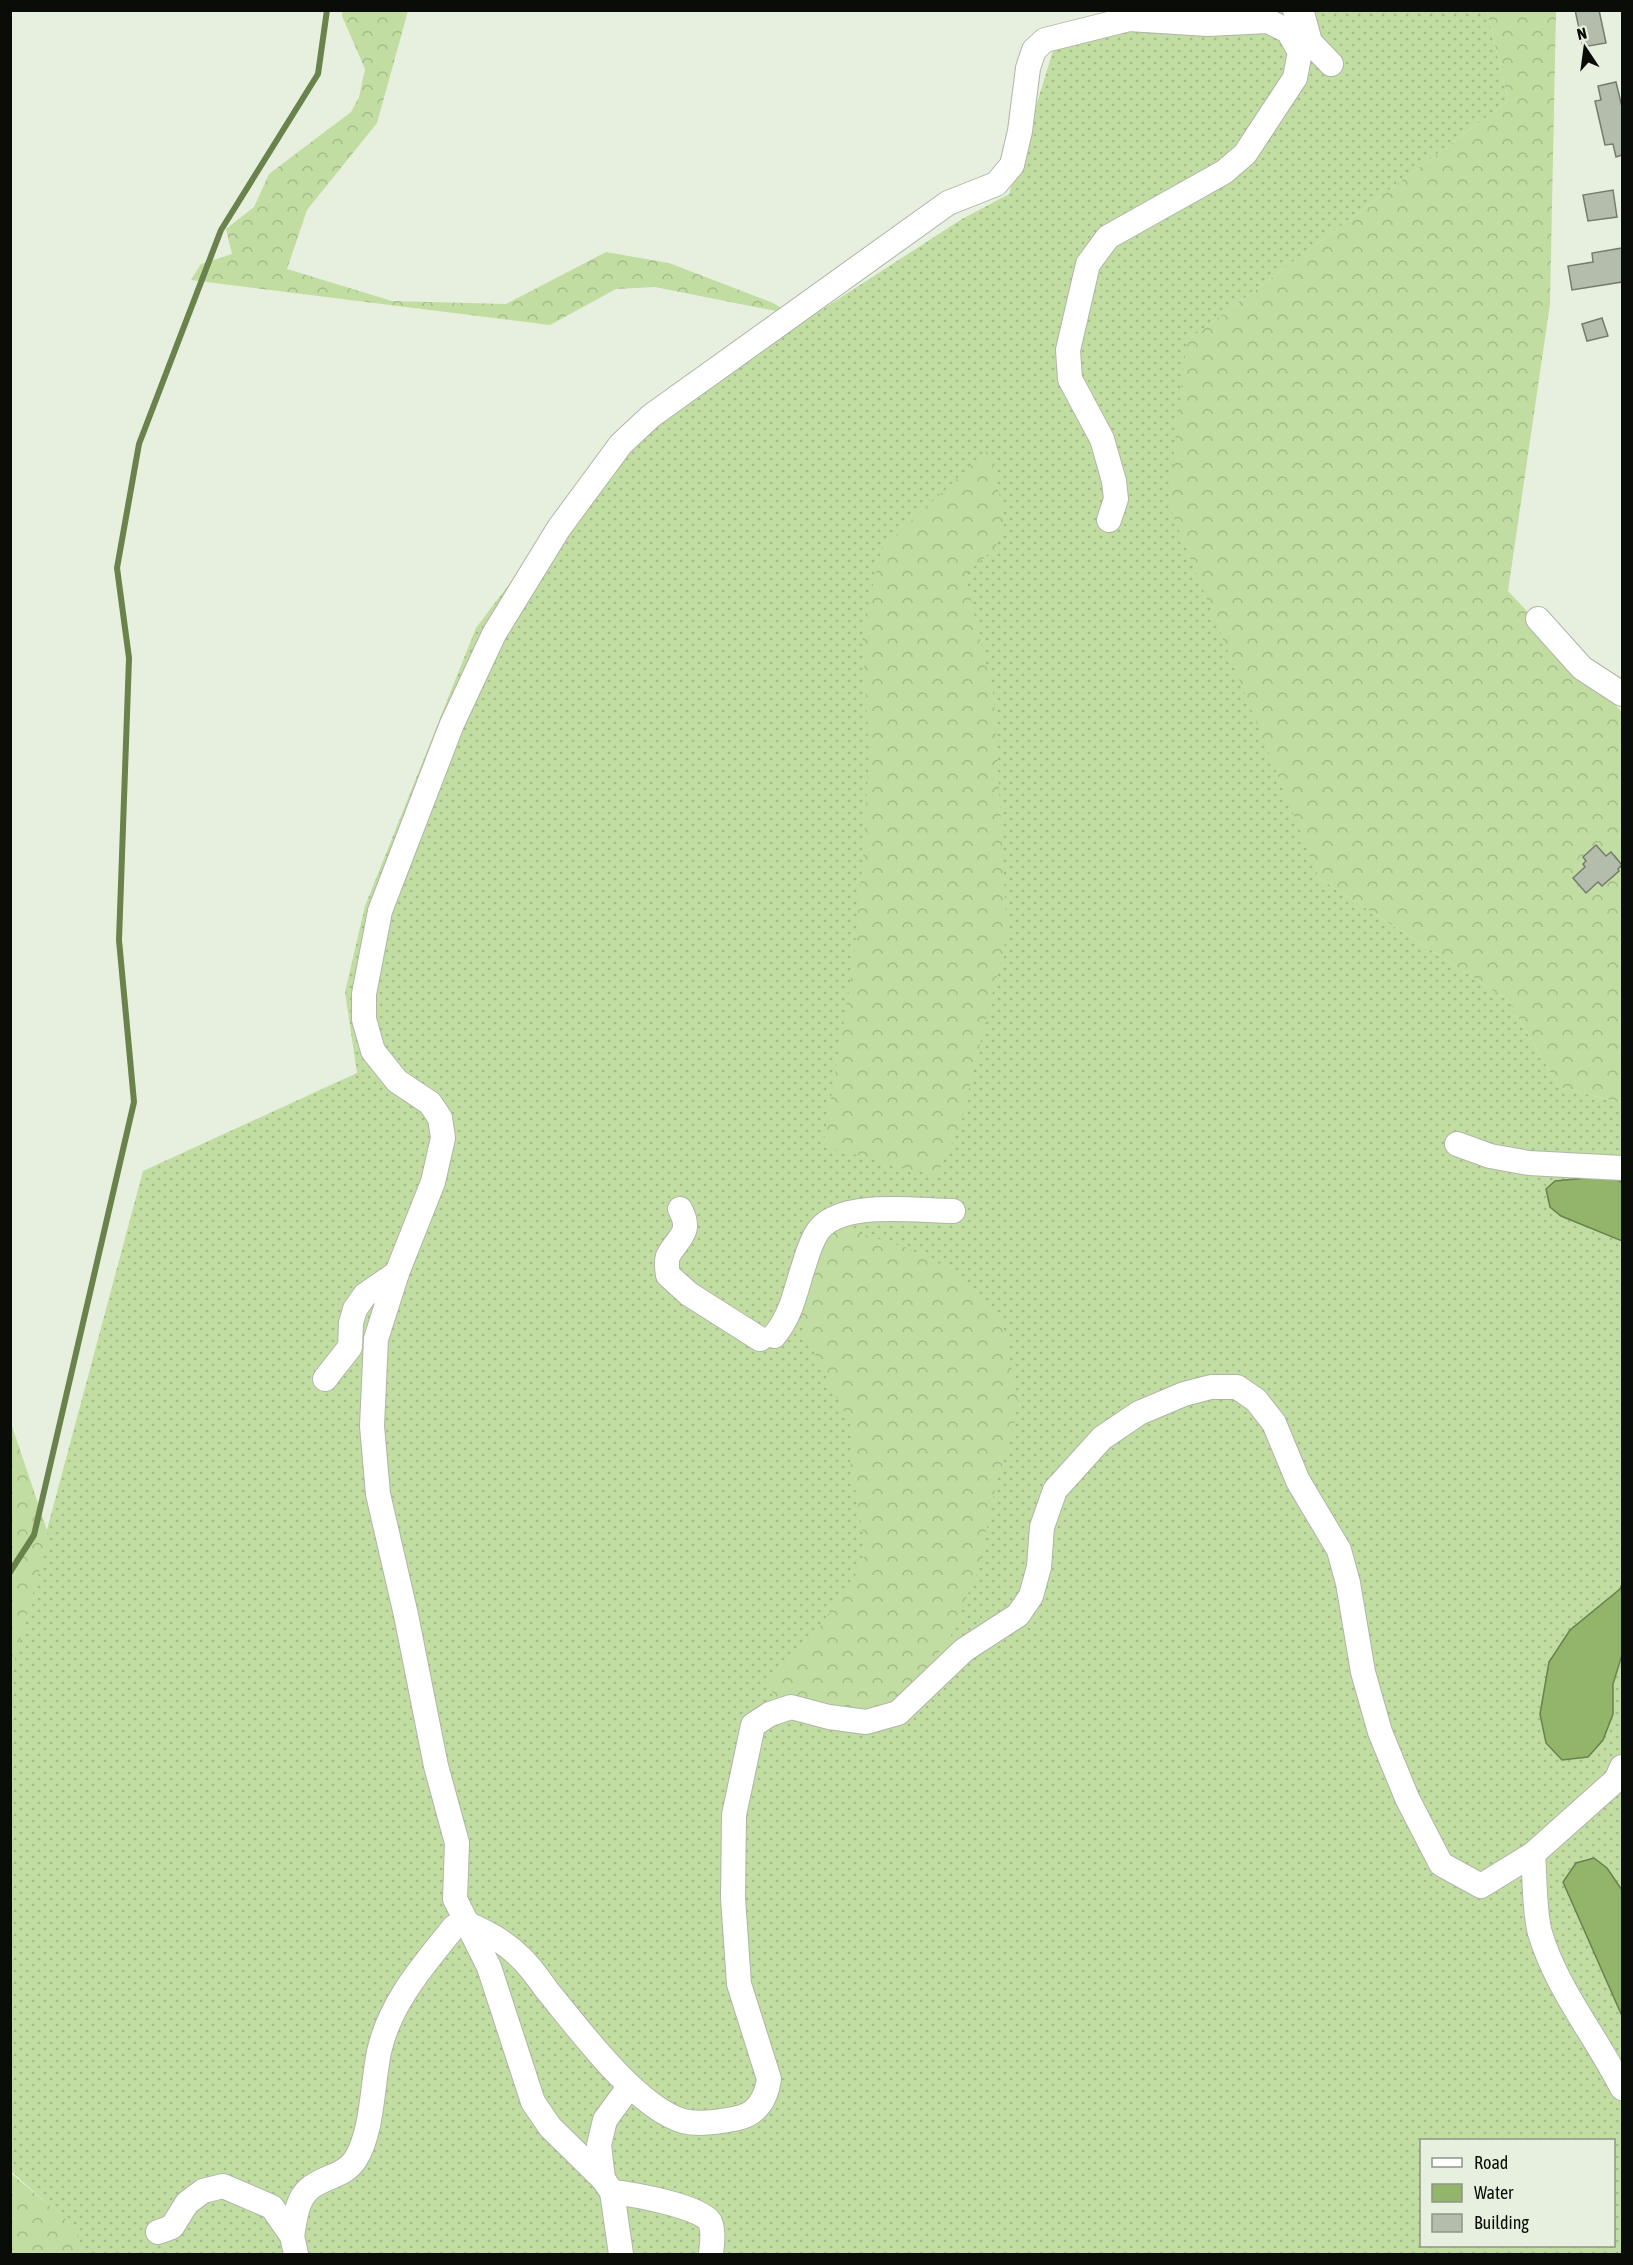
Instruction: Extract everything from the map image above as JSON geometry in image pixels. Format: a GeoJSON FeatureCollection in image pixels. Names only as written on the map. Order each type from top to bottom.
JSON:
{"type":"FeatureCollection","features":[{"type":"Feature","properties":{"kind":"lane"},"geometry":{"type":"LineString","coordinates":[[1234,23],[1297,12],[1310,42],[1331,64]]}},
{"type":"Feature","properties":{"kind":"lane"},"geometry":{"type":"LineString","coordinates":[[711,2254],[711,2227],[709,2220],[701,2213],[608,2185],[550,2127],[533,2102],[489,1967],[455,1899],[457,1843],[436,1766],[406,1615],[378,1494],[372,1426],[376,1339],[397,1273],[433,1182],[442,1138],[440,1118],[430,1103],[397,1080],[373,1051],[364,1019],[364,994],[380,911],[452,724],[494,634],[559,528],[621,444],[651,416],[948,203],[996,184],[1012,165],[1020,131],[1028,68],[1034,50],[1045,40],[1129,19],[1208,24],[1268,21],[1288,31],[1300,52],[1295,78]]}},
{"type":"Feature","properties":{"kind":"lane"},"geometry":{"type":"LineString","coordinates":[[1109,520],[1116,500],[1114,481],[1102,439],[1070,379],[1068,350],[1088,264],[1108,237],[1224,172],[1245,154],[1314,47]]}},
{"type":"Feature","properties":{"kind":"lane"},"geometry":{"type":"LineString","coordinates":[[1538,620],[1582,668],[1623,694]]}},
{"type":"Feature","properties":{"kind":"lane"},"geometry":{"type":"LineString","coordinates":[[1457,1144],[1490,1156],[1529,1163],[1623,1168]]}},
{"type":"Feature","properties":{"kind":"lane"},"geometry":{"type":"LineString","coordinates":[[680,1209],[684,1216],[686,1229],[668,1256],[668,1275],[688,1294],[767,1337],[781,1329],[812,1242],[825,1223],[845,1213],[872,1209],[953,1211]]}},
{"type":"Feature","properties":{"kind":"lane"},"geometry":{"type":"LineString","coordinates":[[325,1379],[350,1347],[351,1323],[355,1309],[365,1295],[397,1273]]}},
{"type":"Feature","properties":{"kind":"lane"},"geometry":{"type":"LineString","coordinates":[[294,2245],[298,2206],[309,2189],[337,2175],[355,2161],[365,2136],[379,2050],[399,1998],[454,1927],[466,1923],[500,1940],[522,1958],[629,2087],[665,2114],[685,2122],[710,2123],[738,2118],[758,2109],[767,2095],[769,2079],[739,1984],[733,1898],[734,1815],[753,1725],[770,1714],[791,1707],[829,1717],[866,1722],[898,1713],[964,1650],[1018,1616],[1031,1596],[1039,1567],[1042,1527],[1055,1490],[1102,1438],[1139,1413],[1184,1394],[1210,1387],[1237,1387],[1256,1400],[1274,1423],[1298,1481],[1339,1550],[1348,1583],[1363,1672],[1380,1732],[1407,1798],[1441,1864],[1481,1886],[1533,1854],[1616,1780],[1623,1767]]}},
{"type":"Feature","properties":{"kind":"lane"},"geometry":{"type":"LineString","coordinates":[[1533,1854],[1540,1931],[1551,1961],[1576,2012],[1606,2054],[1623,2088]]}},
{"type":"Feature","properties":{"kind":"lane"},"geometry":{"type":"LineString","coordinates":[[621,2254],[599,2145],[606,2120],[629,2087]]}},
{"type":"Feature","properties":{"kind":"lane"},"geometry":{"type":"LineString","coordinates":[[158,2232],[172,2227],[187,2203],[202,2191],[223,2186],[272,2207],[294,2245]]}},
{"type":"Feature","properties":{"kind":"green space"},"geometry":{"type":"Polygon","coordinates":[[[342,11],[408,11],[377,123],[307,210],[287,269],[392,301],[506,304],[606,252],[669,263],[773,303],[791,314],[655,287],[616,289],[550,325],[191,280],[201,264],[232,254],[226,229],[254,207],[269,174],[351,112],[359,97],[365,69],[342,16],[342,11]]]}},
{"type":"Feature","properties":{"kind":"green space"},"geometry":{"type":"Polygon","coordinates":[[[1116,11],[1487,11],[1508,101],[1187,341],[1319,878],[1508,1000],[1559,1087],[1622,1103],[1622,2254],[70,2254],[75,2229],[11,2171],[11,1664],[143,1171],[357,1073],[345,992],[365,906],[476,628],[627,428],[792,329],[962,219],[1009,194],[1059,31],[1116,11]]]}},
{"type":"Feature","properties":{"kind":"green space"},"geometry":{"type":"Polygon","coordinates":[[[1487,11],[1556,11],[1550,304],[1508,591],[1622,712],[1622,1103],[1559,1087],[1508,1000],[1319,878],[1168,503],[1187,341],[1508,101],[1487,11]]]}},
{"type":"Feature","properties":{"kind":"green space"},"geometry":{"type":"Polygon","coordinates":[[[989,449],[1005,520],[995,548],[965,575],[994,697],[1007,935],[960,1126],[936,1176],[823,1146],[853,966],[863,859],[869,754],[862,630],[882,548],[989,449]]]}},
{"type":"Feature","properties":{"kind":"green space"},"geometry":{"type":"Polygon","coordinates":[[[829,1229],[856,1232],[907,1248],[942,1265],[975,1291],[1003,1325],[1018,1399],[1014,1426],[996,1485],[978,1570],[950,1637],[915,1683],[884,1708],[834,1711],[776,1702],[768,1680],[809,1642],[863,1564],[865,1544],[850,1460],[855,1434],[803,1330],[800,1300],[829,1229]]]}},
{"type":"Feature","properties":{"kind":"green space"},"geometry":{"type":"Polygon","coordinates":[[[11,1423],[49,1536],[11,1674],[11,1423]]]}},
{"type":"Feature","properties":{"kind":"green space"},"geometry":{"type":"Polygon","coordinates":[[[11,2173],[77,2229],[82,2254],[11,2254],[11,2173]]]}},
{"type":"Feature","properties":{"kind":"water"},"geometry":{"type":"Polygon","coordinates":[[[1596,1177],[1618,1180],[1622,1183],[1622,1241],[1561,1216],[1550,1207],[1546,1189],[1555,1181],[1596,1177]]]}},
{"type":"Feature","properties":{"kind":"water"},"geometry":{"type":"Polygon","coordinates":[[[1622,1584],[1622,1655],[1613,1684],[1613,1714],[1603,1740],[1588,1757],[1562,1760],[1546,1743],[1540,1714],[1549,1662],[1570,1630],[1620,1589],[1622,1584]]]}},
{"type":"Feature","properties":{"kind":"water"},"geometry":{"type":"Polygon","coordinates":[[[1594,1858],[1607,1868],[1622,1890],[1622,2016],[1563,1882],[1576,1863],[1594,1858]]]}},
{"type":"Feature","properties":{"kind":"building"},"geometry":{"type":"Polygon","coordinates":[[[1575,10],[1599,10],[1606,43],[1583,47],[1575,10]]]}},
{"type":"Feature","properties":{"kind":"building"},"geometry":{"type":"Polygon","coordinates":[[[1616,82],[1622,107],[1622,155],[1616,157],[1613,144],[1605,145],[1595,101],[1601,100],[1598,86],[1616,82]]]}},
{"type":"Feature","properties":{"kind":"building"},"geometry":{"type":"Polygon","coordinates":[[[1613,190],[1617,217],[1588,221],[1583,195],[1613,190]]]}},
{"type":"Feature","properties":{"kind":"building"},"geometry":{"type":"Polygon","coordinates":[[[1622,248],[1622,282],[1572,290],[1568,266],[1593,262],[1592,253],[1622,248]]]}},
{"type":"Feature","properties":{"kind":"building"},"geometry":{"type":"Polygon","coordinates":[[[1602,318],[1608,336],[1587,341],[1582,324],[1602,318]]]}},
{"type":"Feature","properties":{"kind":"building"},"geometry":{"type":"Polygon","coordinates":[[[1596,845],[1606,856],[1611,852],[1622,865],[1619,871],[1602,886],[1598,882],[1586,893],[1573,878],[1585,867],[1583,864],[1586,861],[1583,857],[1596,845]]]}},
{"type":"Feature","properties":{"kind":"waterway"},"geometry":{"type":"LineString","coordinates":[[10,1572],[34,1535],[134,1102],[119,940],[129,658],[117,568],[139,444],[221,230],[318,74],[327,10]]}}]}
